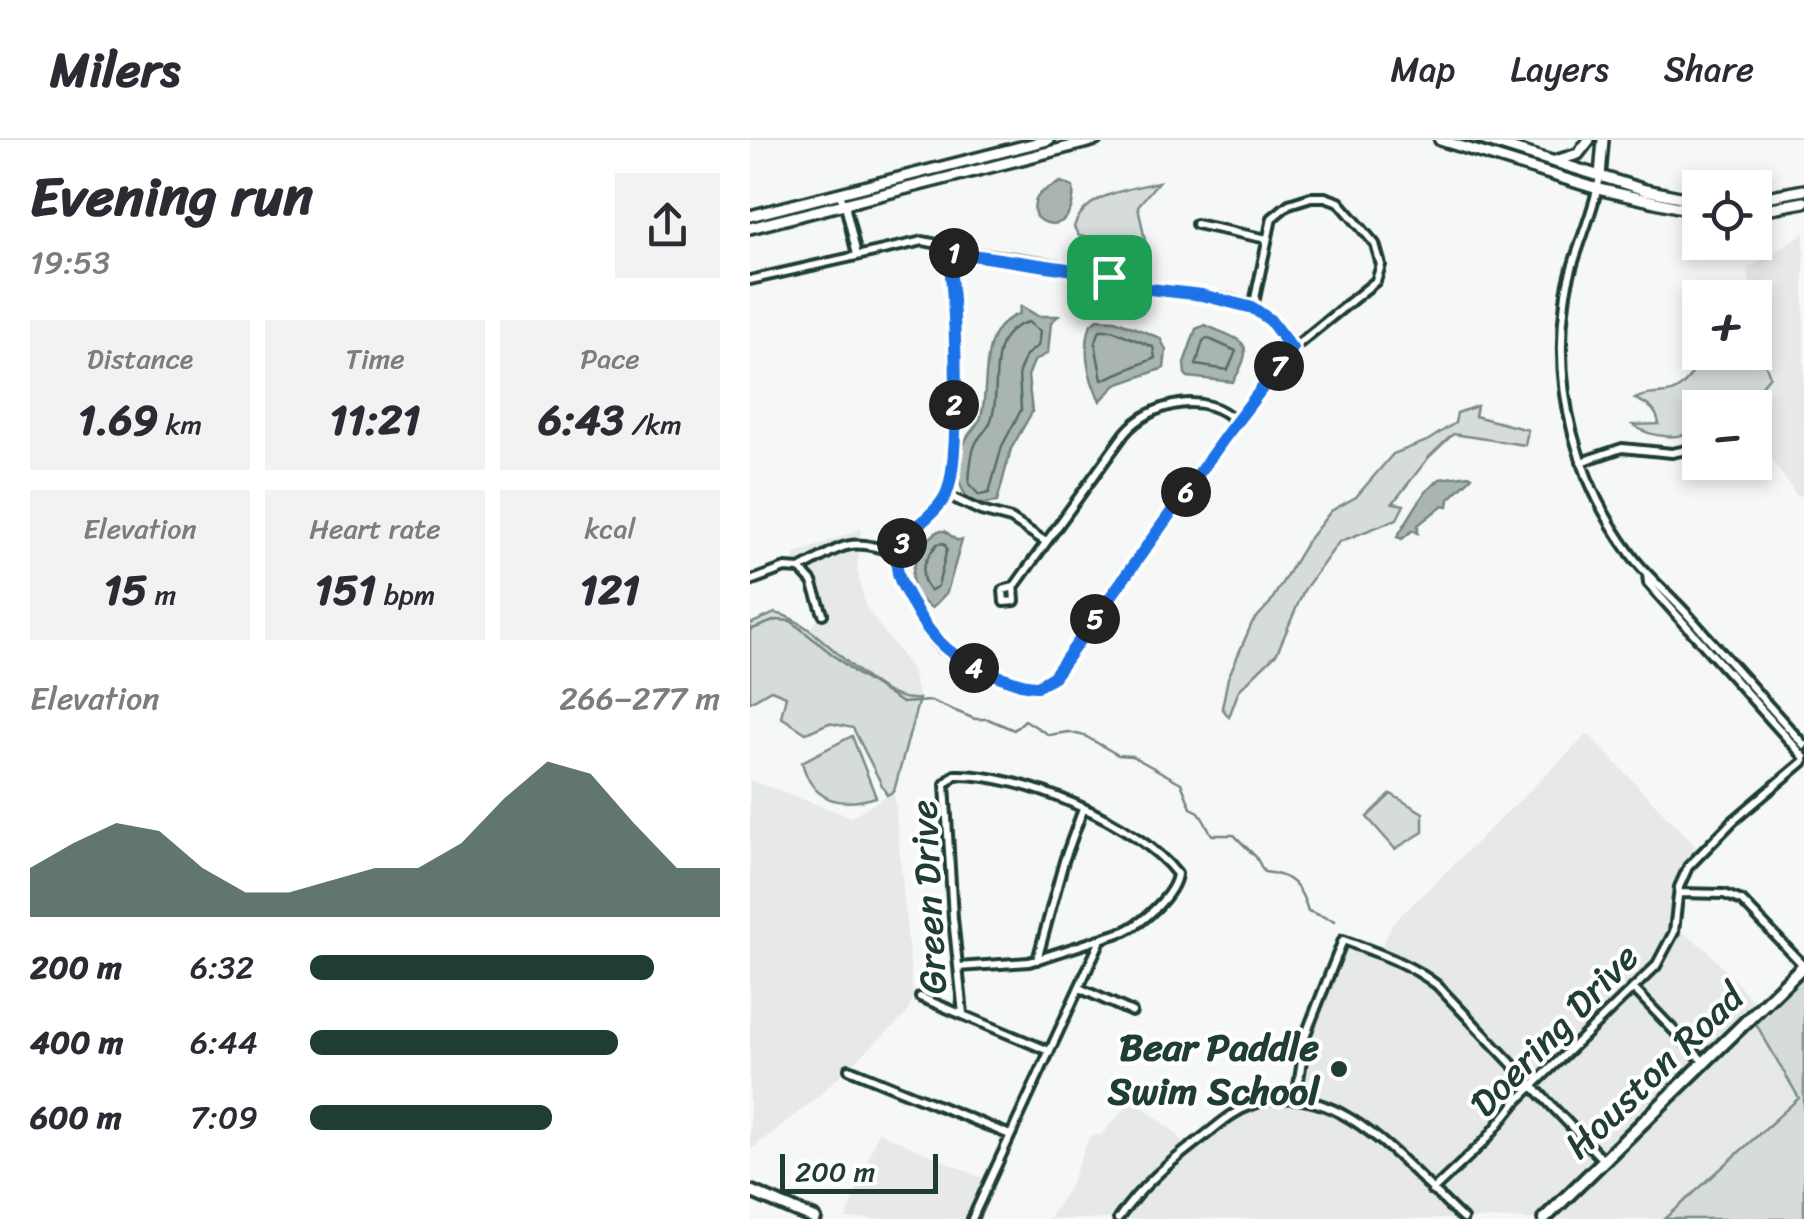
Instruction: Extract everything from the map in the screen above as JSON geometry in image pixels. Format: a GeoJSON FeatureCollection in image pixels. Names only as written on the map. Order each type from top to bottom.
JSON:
{"type":"FeatureCollection","features":[{"type":"Feature","properties":{"kind":"main road"},"geometry":{"type":"LineString","coordinates":[[750,216],[1048,140]]}},
{"type":"Feature","properties":{"kind":"main road"},"geometry":{"type":"LineString","coordinates":[[750,228],[1096,140]]}},
{"type":"Feature","properties":{"kind":"main road"},"geometry":{"type":"LineString","coordinates":[[1440,140],[1598,189],[1682,208]]}},
{"type":"Feature","properties":{"kind":"main road"},"geometry":{"type":"LineString","coordinates":[[1484,140],[1656,193],[1682,197]]}},
{"type":"Feature","properties":{"kind":"main road"},"geometry":{"type":"LineString","coordinates":[[1552,162],[1578,154],[1588,140]]}},
{"type":"Feature","properties":{"kind":"main road"},"geometry":{"type":"LineString","coordinates":[[1600,176],[1603,140]]}},
{"type":"Feature","properties":{"kind":"main road"},"geometry":{"type":"LineString","coordinates":[[1772,196],[1804,190]]}},
{"type":"Feature","properties":{"kind":"main road"},"geometry":{"type":"LineString","coordinates":[[1772,208],[1804,202]]}},
{"type":"Feature","properties":{"kind":"main road","name":"Houston Road"},"geometry":{"type":"LineString","coordinates":[[1544,1219],[1804,965]]}},
{"type":"Feature","properties":{"kind":"main road"},"geometry":{"type":"LineString","coordinates":[[750,1191],[808,1218]]}},
{"type":"Feature","properties":{"kind":"street"},"geometry":{"type":"LineString","coordinates":[[1600,176],[1567,287],[1562,332],[1566,409],[1581,462],[1610,524],[1647,574],[1655,578],[1804,745]]}},
{"type":"Feature","properties":{"kind":"street"},"geometry":{"type":"LineString","coordinates":[[839,194],[857,254]]}},
{"type":"Feature","properties":{"kind":"street"},"geometry":{"type":"LineString","coordinates":[[750,280],[922,242],[938,244],[948,254],[952,270],[953,475],[941,506],[903,542],[898,554],[898,575],[932,637],[949,654],[984,672],[1030,687],[1046,684],[1292,349],[1369,289],[1379,274],[1380,255],[1375,244],[1347,210],[1325,197],[1311,197],[1283,208],[1272,218],[1253,308]]}},
{"type":"Feature","properties":{"kind":"street"},"geometry":{"type":"LineString","coordinates":[[1196,224],[1267,239]]}},
{"type":"Feature","properties":{"kind":"street"},"geometry":{"type":"LineString","coordinates":[[948,254],[1032,262],[1109,277],[1132,287],[1202,295],[1253,308],[1270,320],[1292,349]]}},
{"type":"Feature","properties":{"kind":"street"},"geometry":{"type":"LineString","coordinates":[[1014,587],[1125,433],[1144,414],[1164,407],[1205,404],[1225,411],[1236,422]]}},
{"type":"Feature","properties":{"kind":"street"},"geometry":{"type":"LineString","coordinates":[[1581,462],[1622,448],[1665,453],[1682,450]]}},
{"type":"Feature","properties":{"kind":"street"},"geometry":{"type":"LineString","coordinates":[[946,495],[1011,520],[1046,542]]}},
{"type":"Feature","properties":{"kind":"street"},"geometry":{"type":"LineString","coordinates":[[750,581],[785,568],[800,569],[849,543],[865,542],[898,554]]}},
{"type":"Feature","properties":{"kind":"street"},"geometry":{"type":"LineString","coordinates":[[800,569],[812,582],[823,614]]}},
{"type":"Feature","properties":{"kind":"street"},"geometry":{"type":"LineString","coordinates":[[1647,574],[1648,584],[1804,759]]}},
{"type":"Feature","properties":{"kind":"street","name":"Doering Drive"},"geometry":{"type":"LineString","coordinates":[[1432,1191],[1656,966],[1675,927],[1683,873],[1804,759]]}},
{"type":"Feature","properties":{"kind":"street","name":"Green Drive"},"geometry":{"type":"LineString","coordinates":[[962,1014],[946,784],[960,774],[986,778],[1039,791],[1084,809]]}},
{"type":"Feature","properties":{"kind":"street"},"geometry":{"type":"LineString","coordinates":[[958,967],[1037,960],[1136,927],[1176,884],[1177,874],[1134,835],[1084,809],[1064,860],[1037,960]]}},
{"type":"Feature","properties":{"kind":"street"},"geometry":{"type":"LineString","coordinates":[[1678,892],[1724,894],[1742,901],[1804,965]]}},
{"type":"Feature","properties":{"kind":"street"},"geometry":{"type":"LineString","coordinates":[[972,1219],[1100,940]]}},
{"type":"Feature","properties":{"kind":"street"},"geometry":{"type":"LineString","coordinates":[[1296,1099],[1306,1034],[1343,940],[1422,973],[1604,1161]]}},
{"type":"Feature","properties":{"kind":"street"},"geometry":{"type":"LineString","coordinates":[[1079,988],[1132,1012]]}},
{"type":"Feature","properties":{"kind":"street"},"geometry":{"type":"LineString","coordinates":[[1633,988],[1705,1063]]}},
{"type":"Feature","properties":{"kind":"street"},"geometry":{"type":"LineString","coordinates":[[920,998],[1049,1050]]}},
{"type":"Feature","properties":{"kind":"street"},"geometry":{"type":"LineString","coordinates":[[849,1069],[1010,1136]]}},
{"type":"Feature","properties":{"kind":"street"},"geometry":{"type":"LineString","coordinates":[[1118,1219],[1153,1175],[1226,1119],[1261,1102],[1296,1099],[1326,1104],[1352,1117],[1463,1219]]}},
{"type":"Feature","properties":{"kind":"shaded area"},"geometry":{"type":"Polygon","coordinates":[[[1158,182],[1138,206],[1146,245],[1079,236],[1074,227],[1098,200],[1158,182]]]}},
{"type":"Feature","properties":{"kind":"shaded area"},"geometry":{"type":"Polygon","coordinates":[[[1804,233],[1804,497],[1796,495],[1772,459],[1772,390],[1758,390],[1772,376],[1772,280],[1750,280],[1747,269],[1761,260],[1772,260],[1772,253],[1804,233]]]}},
{"type":"Feature","properties":{"kind":"shaded area"},"geometry":{"type":"Polygon","coordinates":[[[1695,370],[1768,370],[1770,376],[1758,390],[1682,390],[1682,435],[1657,435],[1633,425],[1659,424],[1651,408],[1635,399],[1674,391],[1695,370]]]}},
{"type":"Feature","properties":{"kind":"shaded area"},"geometry":{"type":"Polygon","coordinates":[[[1477,406],[1475,416],[1528,430],[1525,445],[1453,434],[1429,457],[1393,503],[1404,505],[1397,519],[1339,542],[1304,590],[1277,653],[1239,690],[1229,717],[1222,708],[1228,678],[1252,623],[1270,603],[1306,543],[1331,511],[1356,497],[1393,454],[1427,441],[1455,423],[1457,413],[1477,406]]]}},
{"type":"Feature","properties":{"kind":"shaded area"},"geometry":{"type":"Polygon","coordinates":[[[861,529],[857,571],[866,608],[911,668],[919,699],[904,701],[857,672],[809,629],[823,614],[809,576],[792,568],[794,555],[861,529]]]}},
{"type":"Feature","properties":{"kind":"shaded area"},"geometry":{"type":"Polygon","coordinates":[[[775,613],[811,631],[882,689],[900,697],[919,699],[894,791],[887,795],[853,728],[829,723],[806,733],[781,717],[786,696],[771,690],[750,702],[750,624],[775,613]]]}},
{"type":"Feature","properties":{"kind":"shaded area"},"geometry":{"type":"Polygon","coordinates":[[[1588,734],[1701,852],[1683,873],[1675,927],[1706,949],[1760,1009],[1752,1018],[1799,1097],[1665,1219],[1048,1219],[1068,1190],[1090,1136],[1101,1135],[1133,1099],[1177,1134],[1186,1149],[1240,1110],[1296,1099],[1300,1057],[1343,940],[1379,953],[1392,924],[1588,734]]]}},
{"type":"Feature","properties":{"kind":"shaded area"},"geometry":{"type":"Polygon","coordinates":[[[852,736],[876,797],[851,802],[829,799],[813,786],[802,762],[852,736]]]}},
{"type":"Feature","properties":{"kind":"shaded area"},"geometry":{"type":"Polygon","coordinates":[[[750,780],[851,817],[894,791],[913,997],[907,1014],[810,1103],[750,1150],[750,780]]]}},
{"type":"Feature","properties":{"kind":"shaded area"},"geometry":{"type":"Polygon","coordinates":[[[1391,794],[1423,813],[1423,832],[1395,849],[1367,817],[1391,794]]]}},
{"type":"Feature","properties":{"kind":"shaded area"},"geometry":{"type":"Polygon","coordinates":[[[1804,965],[1804,1219],[1665,1219],[1799,1098],[1752,1017],[1804,965]]]}},
{"type":"Feature","properties":{"kind":"shaded area"},"geometry":{"type":"Polygon","coordinates":[[[878,1132],[989,1181],[972,1219],[846,1219],[878,1132]]]}},
{"type":"Feature","properties":{"kind":"water"},"geometry":{"type":"Polygon","coordinates":[[[1061,182],[1073,187],[1072,205],[1059,222],[1045,222],[1036,217],[1037,199],[1061,182]]]}},
{"type":"Feature","properties":{"kind":"water"},"geometry":{"type":"Polygon","coordinates":[[[1021,306],[1038,316],[1058,316],[1051,322],[1048,353],[1034,361],[1028,376],[1032,412],[1011,449],[997,502],[976,505],[960,482],[961,454],[981,417],[991,344],[996,332],[1005,321],[1019,314],[1021,306]]]}},
{"type":"Feature","properties":{"kind":"water"},"geometry":{"type":"Polygon","coordinates":[[[1098,319],[1115,320],[1160,338],[1166,350],[1164,368],[1116,385],[1100,401],[1087,354],[1091,324],[1098,319]]]}},
{"type":"Feature","properties":{"kind":"water"},"geometry":{"type":"Polygon","coordinates":[[[1205,325],[1243,344],[1244,358],[1233,382],[1185,374],[1184,363],[1196,329],[1205,325]]]}},
{"type":"Feature","properties":{"kind":"water"},"geometry":{"type":"Polygon","coordinates":[[[1472,477],[1449,499],[1448,506],[1443,505],[1418,525],[1418,533],[1413,530],[1402,539],[1397,537],[1425,492],[1440,479],[1472,477]]]}},
{"type":"Feature","properties":{"kind":"water"},"geometry":{"type":"Polygon","coordinates":[[[938,531],[962,540],[947,592],[932,608],[915,591],[913,570],[922,548],[938,531]]]}},
{"type":"Feature","properties":{"kind":"waterway"},"geometry":{"type":"LineString","coordinates":[[750,630],[776,620],[791,621],[858,675],[902,703],[931,701],[1014,730],[1025,720],[1049,735],[1068,732],[1085,736],[1118,755],[1132,756],[1181,783],[1191,808],[1199,812],[1212,835],[1234,835],[1256,857],[1264,872],[1281,875],[1293,883],[1308,911],[1335,921]]}},
{"type":"Feature","properties":{"kind":"place","name":"Bear Paddle Swim School"},"geometry":{"type":"Point","coordinates":[1339,1069]}},
{"type":"Feature","properties":{"kind":"route"},"geometry":{"type":"LineString","coordinates":[[948,254],[979,254],[1109,277],[1132,287],[1202,295],[1253,308],[1270,320],[1292,349],[1054,676],[1046,684],[1030,687],[984,672],[949,654],[919,616],[896,566],[903,542],[941,506],[953,475],[954,353],[952,270],[948,254]]}}]}
